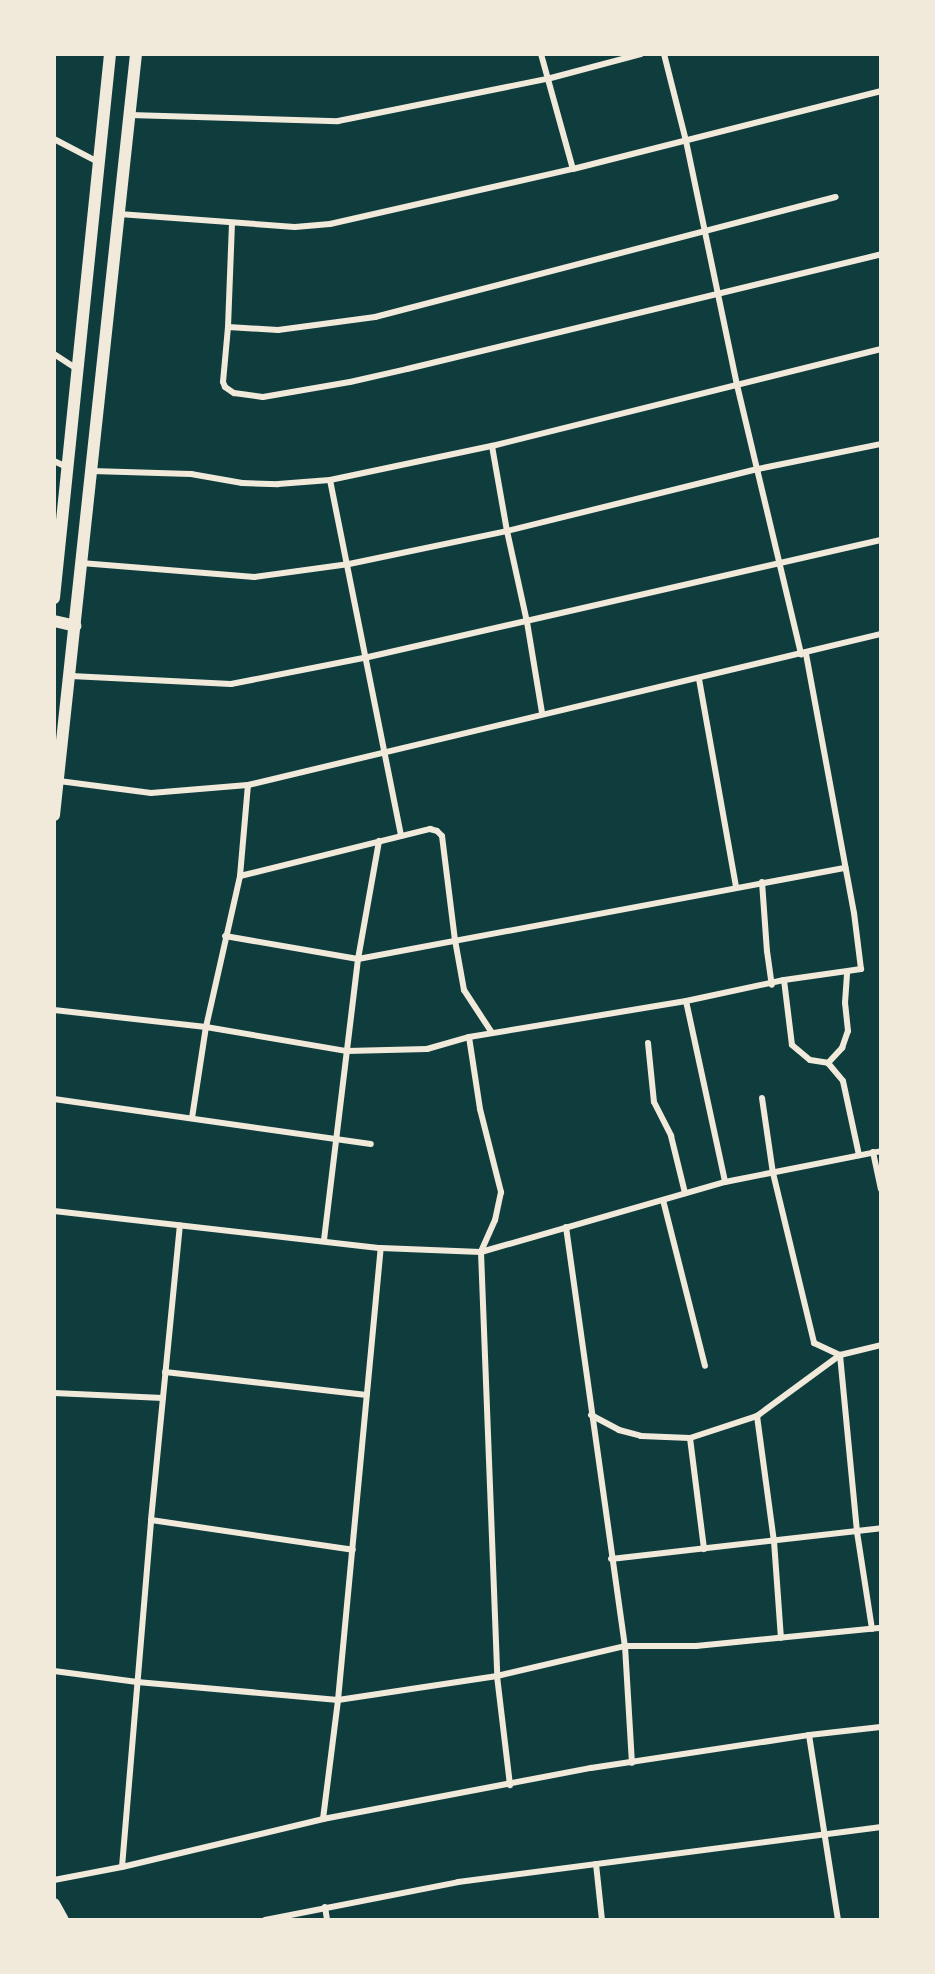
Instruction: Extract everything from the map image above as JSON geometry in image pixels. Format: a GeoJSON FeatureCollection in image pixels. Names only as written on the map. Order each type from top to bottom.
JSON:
{"type":"FeatureCollection","features":[{"type":"Feature","properties":{"kind":"main road"},"geometry":{"type":"LineString","coordinates":[[54,591],[110,54]]}},
{"type":"Feature","properties":{"kind":"main road"},"geometry":{"type":"LineString","coordinates":[[54,815],[71,676],[136,54]]}},
{"type":"Feature","properties":{"kind":"main road"},"geometry":{"type":"LineString","coordinates":[[54,621],[75,626]]}},
{"type":"Feature","properties":{"kind":"main road"},"geometry":{"type":"LineString","coordinates":[[54,1904],[63,1920]]}},
{"type":"Feature","properties":{"kind":"street"},"geometry":{"type":"LineString","coordinates":[[541,54],[573,169]]}},
{"type":"Feature","properties":{"kind":"street"},"geometry":{"type":"LineString","coordinates":[[130,115],[338,121],[547,79],[640,54]]}},
{"type":"Feature","properties":{"kind":"street"},"geometry":{"type":"LineString","coordinates":[[54,1010],[206,1027],[347,1051],[427,1049],[469,1036],[686,1001],[784,981],[861,969],[846,868],[804,654],[737,385],[686,141],[664,54]]}},
{"type":"Feature","properties":{"kind":"street"},"geometry":{"type":"LineString","coordinates":[[118,214],[295,226],[330,224],[573,169],[881,91]]}},
{"type":"Feature","properties":{"kind":"street"},"geometry":{"type":"LineString","coordinates":[[54,139],[99,162]]}},
{"type":"Feature","properties":{"kind":"street"},"geometry":{"type":"LineString","coordinates":[[228,327],[278,330],[375,316],[836,197]]}},
{"type":"Feature","properties":{"kind":"street"},"geometry":{"type":"LineString","coordinates":[[232,223],[228,327],[223,378],[225,387],[243,395],[263,397],[396,372],[718,291],[881,254]]}},
{"type":"Feature","properties":{"kind":"street"},"geometry":{"type":"LineString","coordinates":[[92,471],[191,474],[242,483],[278,484],[330,480],[492,446],[881,349]]}},
{"type":"Feature","properties":{"kind":"street"},"geometry":{"type":"LineString","coordinates":[[54,354],[77,369]]}},
{"type":"Feature","properties":{"kind":"street"},"geometry":{"type":"LineString","coordinates":[[81,563],[254,577],[349,564],[507,531],[758,469],[881,444]]}},
{"type":"Feature","properties":{"kind":"street"},"geometry":{"type":"LineString","coordinates":[[492,446],[507,531],[527,622],[542,713]]}},
{"type":"Feature","properties":{"kind":"street"},"geometry":{"type":"LineString","coordinates":[[54,461],[67,468]]}},
{"type":"Feature","properties":{"kind":"street"},"geometry":{"type":"LineString","coordinates":[[330,480],[349,564],[364,658],[401,836]]}},
{"type":"Feature","properties":{"kind":"street"},"geometry":{"type":"LineString","coordinates":[[71,676],[231,684],[364,658],[527,622],[881,540]]}},
{"type":"Feature","properties":{"kind":"street"},"geometry":{"type":"LineString","coordinates":[[59,782],[151,793],[248,784],[542,713],[699,679],[881,634]]}},
{"type":"Feature","properties":{"kind":"street"},"geometry":{"type":"LineString","coordinates":[[699,679],[736,887]]}},
{"type":"Feature","properties":{"kind":"street"},"geometry":{"type":"LineString","coordinates":[[192,1118],[206,1027],[240,876],[248,784]]}},
{"type":"Feature","properties":{"kind":"street"},"geometry":{"type":"LineString","coordinates":[[240,876],[430,829],[442,836],[454,940],[464,990],[492,1033]]}},
{"type":"Feature","properties":{"kind":"street"},"geometry":{"type":"LineString","coordinates":[[324,1240],[357,959],[379,841]]}},
{"type":"Feature","properties":{"kind":"street"},"geometry":{"type":"LineString","coordinates":[[225,936],[357,959],[846,868]]}},
{"type":"Feature","properties":{"kind":"street"},"geometry":{"type":"LineString","coordinates":[[762,882],[772,985]]}},
{"type":"Feature","properties":{"kind":"street"},"geometry":{"type":"LineString","coordinates":[[828,1063],[842,1048],[848,1031],[845,1003],[846,972]]}},
{"type":"Feature","properties":{"kind":"street"},"geometry":{"type":"LineString","coordinates":[[784,981],[792,1045],[810,1060],[828,1063],[843,1081],[859,1155]]}},
{"type":"Feature","properties":{"kind":"street"},"geometry":{"type":"LineString","coordinates":[[686,1001],[725,1182]]}},
{"type":"Feature","properties":{"kind":"street"},"geometry":{"type":"LineString","coordinates":[[469,1036],[480,1109],[501,1192],[495,1220],[481,1252],[497,1676],[510,1785]]}},
{"type":"Feature","properties":{"kind":"street"},"geometry":{"type":"LineString","coordinates":[[648,1043],[654,1102],[671,1136],[684,1193]]}},
{"type":"Feature","properties":{"kind":"street"},"geometry":{"type":"LineString","coordinates":[[762,1098],[772,1173],[814,1343],[840,1354]]}},
{"type":"Feature","properties":{"kind":"street"},"geometry":{"type":"LineString","coordinates":[[54,1099],[335,1137],[371,1144]]}},
{"type":"Feature","properties":{"kind":"street"},"geometry":{"type":"LineString","coordinates":[[54,1211],[381,1248],[481,1252],[725,1182],[881,1151]]}},
{"type":"Feature","properties":{"kind":"street"},"geometry":{"type":"LineString","coordinates":[[873,1152],[881,1189]]}},
{"type":"Feature","properties":{"kind":"street"},"geometry":{"type":"LineString","coordinates":[[663,1200],[705,1366]]}},
{"type":"Feature","properties":{"kind":"street"},"geometry":{"type":"LineString","coordinates":[[122,1867],[151,1520],[180,1225]]}},
{"type":"Feature","properties":{"kind":"street"},"geometry":{"type":"LineString","coordinates":[[566,1227],[611,1559],[626,1647],[632,1763]]}},
{"type":"Feature","properties":{"kind":"street"},"geometry":{"type":"LineString","coordinates":[[322,1819],[339,1700],[381,1248]]}},
{"type":"Feature","properties":{"kind":"street"},"geometry":{"type":"LineString","coordinates":[[591,1415],[619,1430],[641,1436],[690,1438],[757,1416],[840,1354],[881,1345]]}},
{"type":"Feature","properties":{"kind":"street"},"geometry":{"type":"LineString","coordinates":[[840,1354],[856,1532],[872,1629]]}},
{"type":"Feature","properties":{"kind":"street"},"geometry":{"type":"LineString","coordinates":[[165,1372],[367,1395]]}},
{"type":"Feature","properties":{"kind":"street"},"geometry":{"type":"LineString","coordinates":[[54,1393],[163,1398]]}},
{"type":"Feature","properties":{"kind":"street"},"geometry":{"type":"LineString","coordinates":[[757,1416],[774,1541],[781,1638]]}},
{"type":"Feature","properties":{"kind":"street"},"geometry":{"type":"LineString","coordinates":[[690,1438],[704,1549]]}},
{"type":"Feature","properties":{"kind":"street"},"geometry":{"type":"LineString","coordinates":[[151,1520],[353,1550]]}},
{"type":"Feature","properties":{"kind":"street"},"geometry":{"type":"LineString","coordinates":[[611,1559],[881,1528]]}},
{"type":"Feature","properties":{"kind":"street"},"geometry":{"type":"LineString","coordinates":[[54,1671],[137,1682],[339,1700],[497,1676],[626,1647],[696,1646],[881,1628]]}},
{"type":"Feature","properties":{"kind":"street"},"geometry":{"type":"LineString","coordinates":[[54,1880],[122,1867],[322,1819],[591,1768],[809,1734],[881,1727]]}},
{"type":"Feature","properties":{"kind":"street"},"geometry":{"type":"LineString","coordinates":[[809,1734],[838,1920]]}},
{"type":"Feature","properties":{"kind":"street"},"geometry":{"type":"LineString","coordinates":[[265,1920],[458,1882],[881,1827]]}},
{"type":"Feature","properties":{"kind":"street"},"geometry":{"type":"LineString","coordinates":[[596,1864],[602,1920]]}},
{"type":"Feature","properties":{"kind":"street"},"geometry":{"type":"LineString","coordinates":[[325,1907],[327,1920]]}}]}
